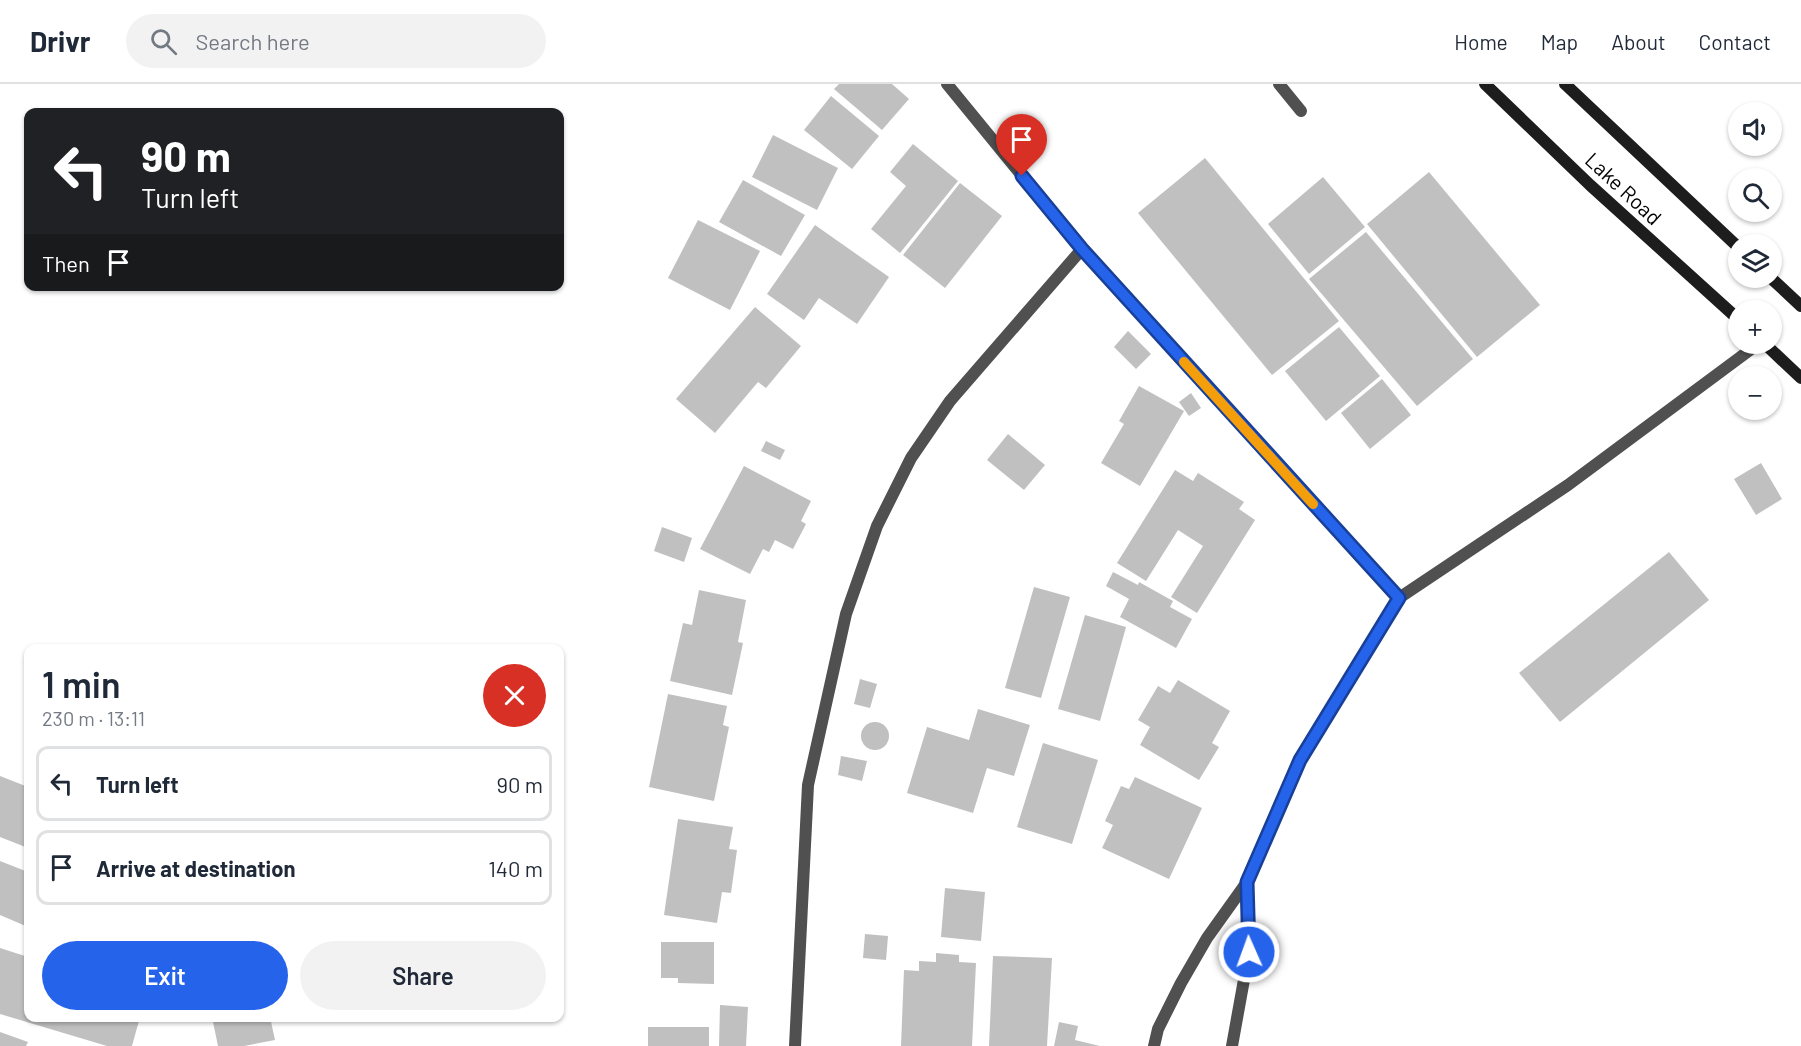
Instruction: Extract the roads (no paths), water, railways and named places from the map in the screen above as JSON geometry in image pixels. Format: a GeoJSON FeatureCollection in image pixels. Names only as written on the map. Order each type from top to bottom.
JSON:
{"type":"FeatureCollection","features":[{"type":"Feature","properties":{"kind":"main road","name":"Lake Road"},"geometry":{"type":"LineString","coordinates":[[1485,84],[1590,185],[1728,310]]}},
{"type":"Feature","properties":{"kind":"main road","name":"Lake Road"},"geometry":{"type":"LineString","coordinates":[[1565,84],[1728,238]]}},
{"type":"Feature","properties":{"kind":"main road"},"geometry":{"type":"LineString","coordinates":[[1782,288],[1801,306]]}},
{"type":"Feature","properties":{"kind":"main road"},"geometry":{"type":"LineString","coordinates":[[1776,354],[1801,378]]}},
{"type":"Feature","properties":{"kind":"street"},"geometry":{"type":"LineString","coordinates":[[947,84],[1082,249],[1399,598]]}},
{"type":"Feature","properties":{"kind":"street"},"geometry":{"type":"LineString","coordinates":[[1279,84],[1301,111]]}},
{"type":"Feature","properties":{"kind":"street"},"geometry":{"type":"LineString","coordinates":[[795,1046],[808,784],[846,614],[877,526],[910,458],[950,401],[1082,249]]}},
{"type":"Feature","properties":{"kind":"street"},"geometry":{"type":"LineString","coordinates":[[1154,1046],[1158,1029],[1181,982],[1207,938],[1247,882],[1300,760],[1399,598],[1568,485],[1745,354]]}},
{"type":"Feature","properties":{"kind":"street"},"geometry":{"type":"LineString","coordinates":[[1232,1046],[1249,952],[1247,882]]}}]}
